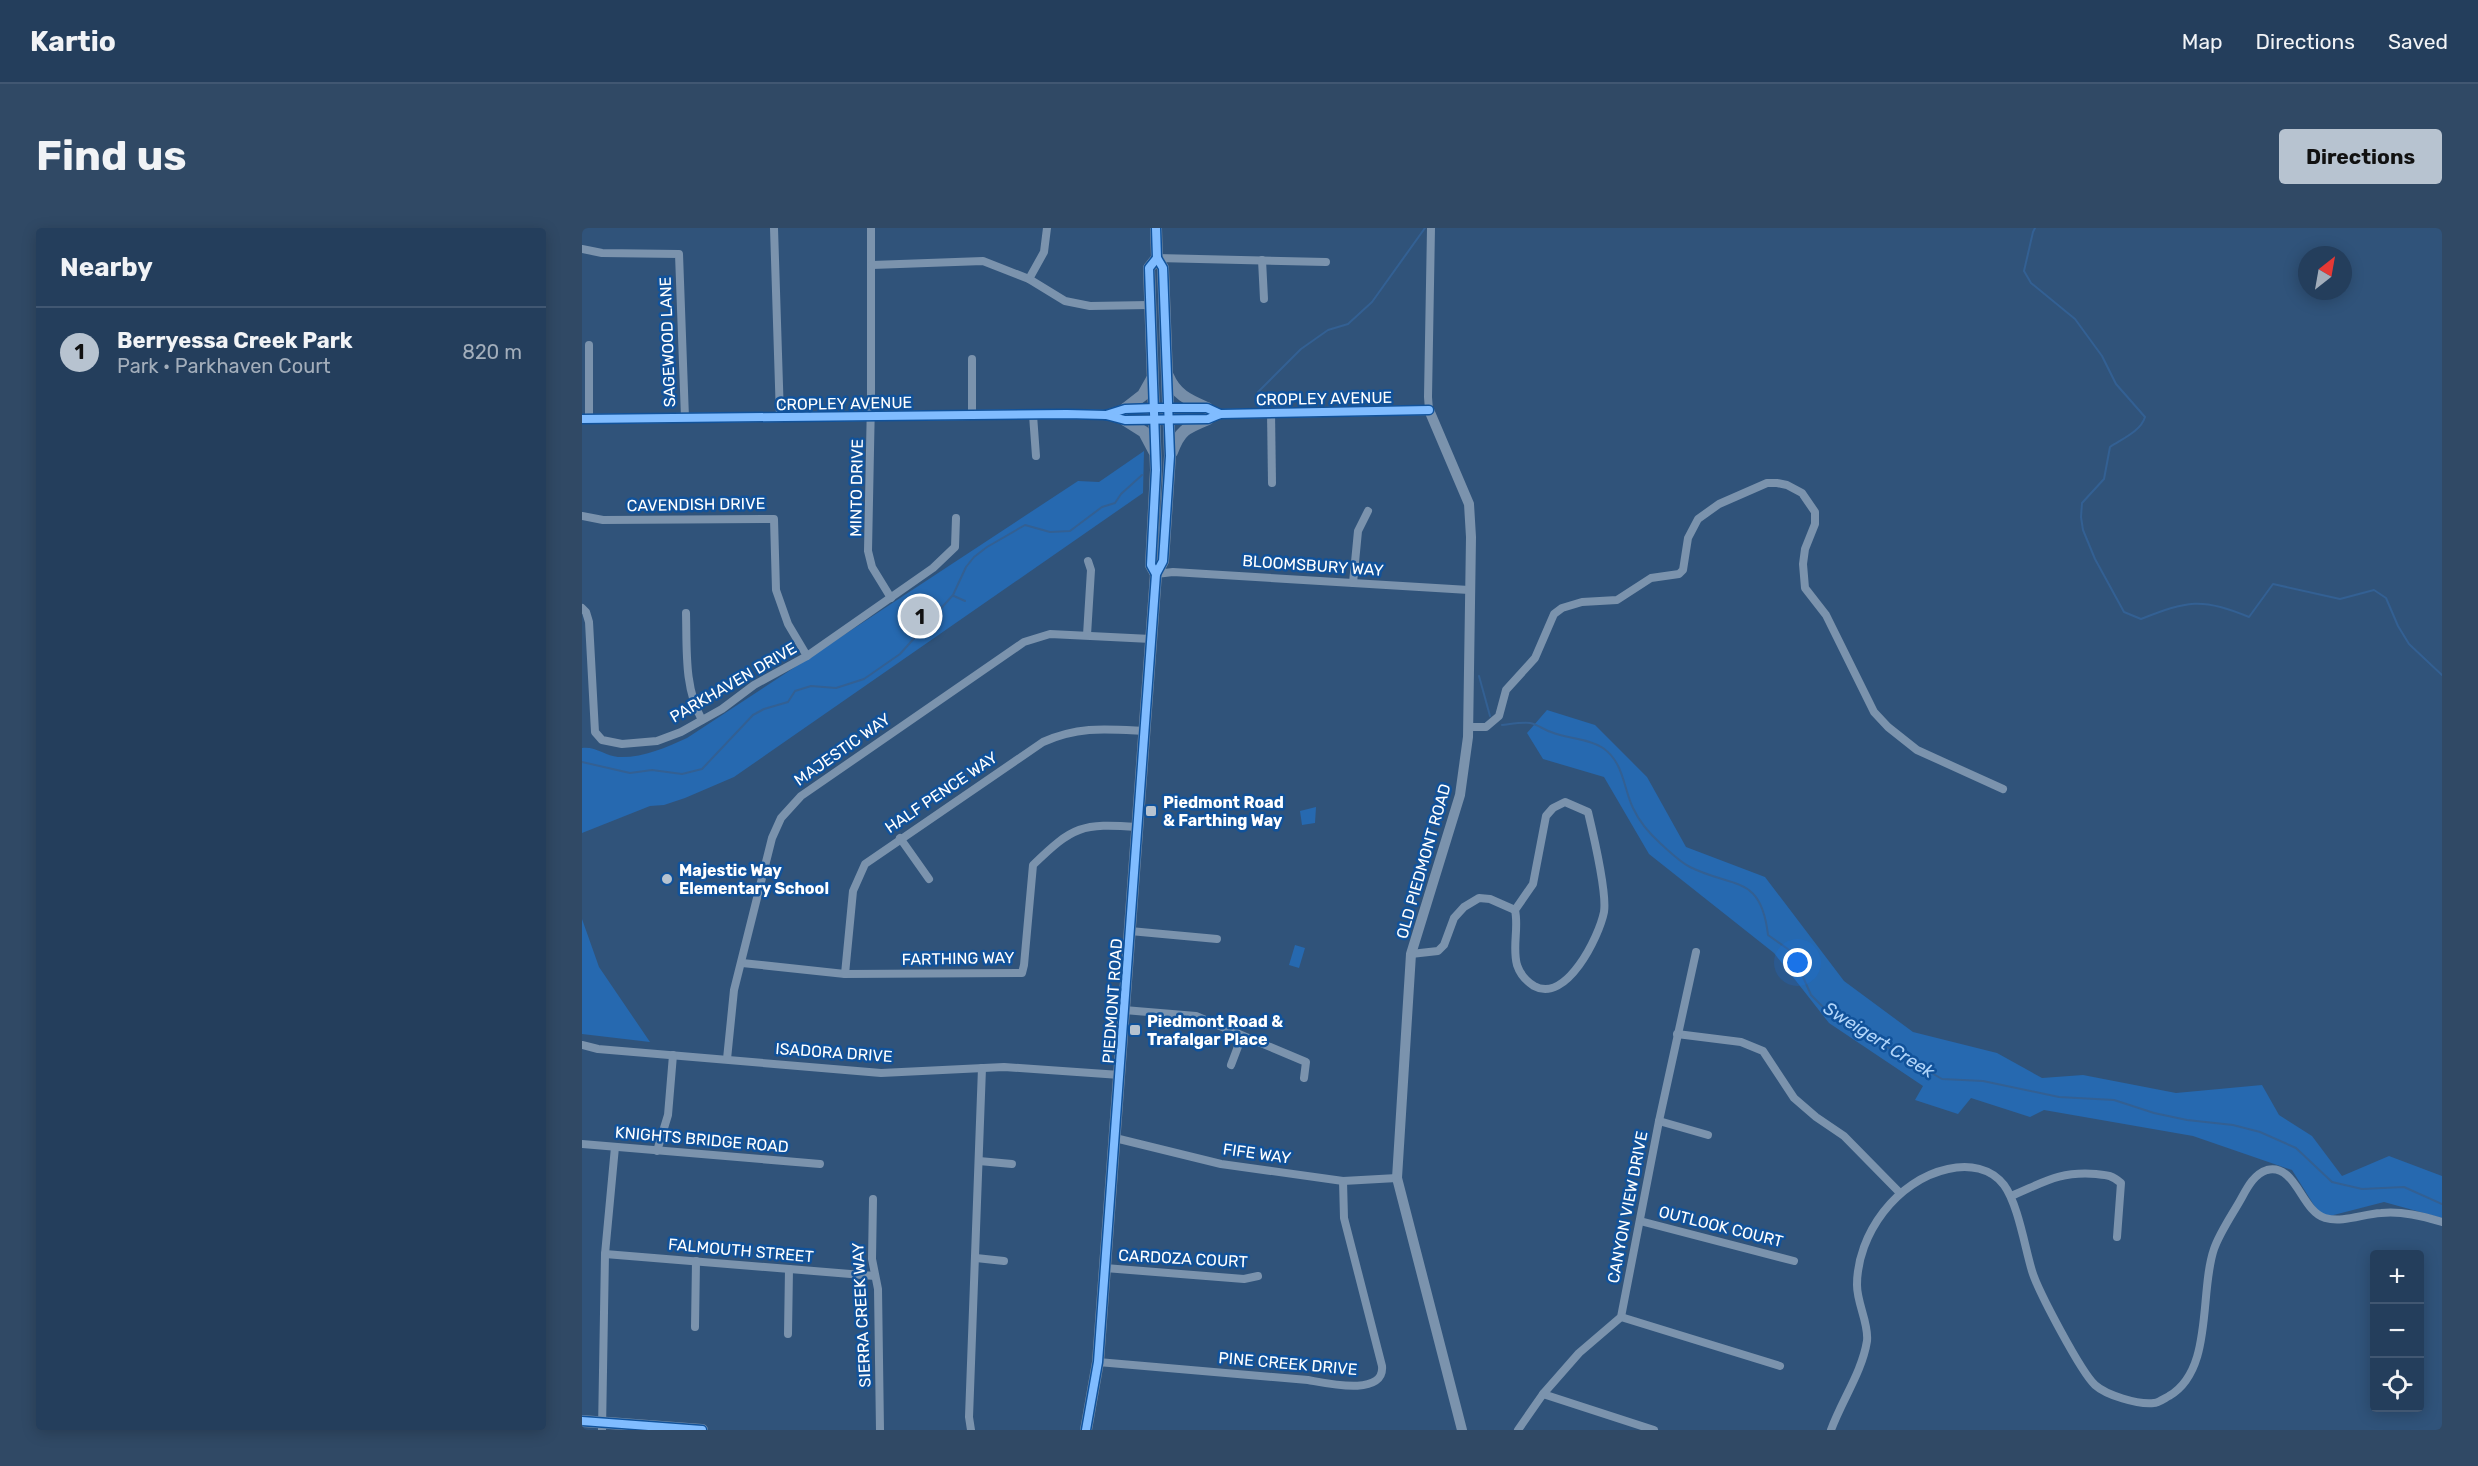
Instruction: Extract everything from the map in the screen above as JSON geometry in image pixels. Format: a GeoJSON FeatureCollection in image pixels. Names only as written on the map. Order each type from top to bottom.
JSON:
{"type":"FeatureCollection","features":[{"type":"Feature","properties":{"kind":"main road","name":"PIEDMONT ROAD"},"geometry":{"type":"LineString","coordinates":[[1086,1430],[1098,1362],[1156,574],[1163,561],[1170,456],[1163,268],[1157,258],[1156,228]]}},
{"type":"Feature","properties":{"kind":"main road","name":"PIEDMONT ROAD"},"geometry":{"type":"LineString","coordinates":[[1156,574],[1151,565],[1155,414],[1149,268],[1157,258]]}},
{"type":"Feature","properties":{"kind":"main road"},"geometry":{"type":"LineString","coordinates":[[1166,372],[1175,388],[1185,399],[1212,414]]}},
{"type":"Feature","properties":{"kind":"main road"},"geometry":{"type":"LineString","coordinates":[[1154,375],[1143,395],[1125,415],[1144,432],[1155,454]]}},
{"type":"Feature","properties":{"kind":"main road"},"geometry":{"type":"LineString","coordinates":[[1170,456],[1177,438],[1186,427],[1212,414]]}},
{"type":"Feature","properties":{"kind":"main road"},"geometry":{"type":"LineString","coordinates":[[582,1421],[602,1426],[702,1430]]}},
{"type":"Feature","properties":{"kind":"street"},"geometry":{"type":"LineString","coordinates":[[774,228],[780,417]]}},
{"type":"Feature","properties":{"kind":"street","name":"MINTO DRIVE"},"geometry":{"type":"LineString","coordinates":[[871,228],[868,551],[872,567],[891,598]]}},
{"type":"Feature","properties":{"kind":"street"},"geometry":{"type":"LineString","coordinates":[[1029,279],[1044,252],[1047,228]]}},
{"type":"Feature","properties":{"kind":"street","name":"OLD PIEDMONT ROAD"},"geometry":{"type":"LineString","coordinates":[[1431,228],[1428,397],[1430,410],[1469,504],[1471,537],[1468,727],[1460,795],[1411,954],[1397,1178],[1461,1430]]}},
{"type":"Feature","properties":{"kind":"street","name":"SAGEWOOD LANE"},"geometry":{"type":"LineString","coordinates":[[582,249],[602,253],[679,254],[685,418]]}},
{"type":"Feature","properties":{"kind":"street"},"geometry":{"type":"LineString","coordinates":[[1157,258],[1326,262]]}},
{"type":"Feature","properties":{"kind":"street"},"geometry":{"type":"LineString","coordinates":[[1262,260],[1264,299]]}},
{"type":"Feature","properties":{"kind":"street"},"geometry":{"type":"LineString","coordinates":[[872,265],[983,261],[1029,279],[1065,301],[1090,306],[1149,305]]}},
{"type":"Feature","properties":{"kind":"street"},"geometry":{"type":"LineString","coordinates":[[585,419],[589,345]]}},
{"type":"Feature","properties":{"kind":"street"},"geometry":{"type":"LineString","coordinates":[[972,358],[972,415]]}},
{"type":"Feature","properties":{"kind":"street","name":"CROPLEY AVENUE"},"geometry":{"type":"LineString","coordinates":[[585,419],[1430,410]]}},
{"type":"Feature","properties":{"kind":"street"},"geometry":{"type":"LineString","coordinates":[[1270,412],[1272,483]]}},
{"type":"Feature","properties":{"kind":"street"},"geometry":{"type":"LineString","coordinates":[[1033,415],[1036,456]]}},
{"type":"Feature","properties":{"kind":"street"},"geometry":{"type":"LineString","coordinates":[[1468,727],[1486,727],[1498,716],[1506,690],[1535,658],[1554,614],[1562,608],[1582,602],[1617,600],[1651,578],[1679,574],[1683,570],[1688,538],[1698,519],[1719,504],[1767,483],[1777,483],[1787,485],[1802,493],[1815,512],[1815,524],[1805,549],[1803,564],[1805,588],[1826,615],[1874,712],[1888,727],[1917,750],[2003,789]]}},
{"type":"Feature","properties":{"kind":"street"},"geometry":{"type":"LineString","coordinates":[[1353,583],[1358,531],[1368,511]]}},
{"type":"Feature","properties":{"kind":"street","name":"CAVENDISH DRIVE"},"geometry":{"type":"LineString","coordinates":[[582,516],[603,520],[774,519],[776,590],[788,624],[807,656]]}},
{"type":"Feature","properties":{"kind":"street","name":"PARKHAVEN DRIVE"},"geometry":{"type":"LineString","coordinates":[[582,608],[589,622],[594,726],[598,736],[608,742],[622,744],[648,742],[681,732],[702,720],[754,685],[807,656],[891,598],[955,547],[956,518]]}},
{"type":"Feature","properties":{"kind":"street"},"geometry":{"type":"LineString","coordinates":[[1087,635],[1091,570],[1088,561]]}},
{"type":"Feature","properties":{"kind":"street","name":"BLOOMSBURY WAY"},"geometry":{"type":"LineString","coordinates":[[1156,574],[1173,572],[1469,590]]}},
{"type":"Feature","properties":{"kind":"street"},"geometry":{"type":"LineString","coordinates":[[687,613],[688,676],[694,706],[702,720]]}},
{"type":"Feature","properties":{"kind":"street","name":"MAJESTIC WAY"},"geometry":{"type":"LineString","coordinates":[[727,1059],[734,990],[772,838],[781,818],[801,796],[1024,642],[1050,634],[1151,639]]}},
{"type":"Feature","properties":{"kind":"street","name":"HALF PENCE WAY"},"geometry":{"type":"LineString","coordinates":[[845,974],[853,891],[865,864],[1043,742],[1064,733],[1086,729],[1144,731]]}},
{"type":"Feature","properties":{"kind":"street"},"geometry":{"type":"LineString","coordinates":[[1565,802],[1588,812],[1605,897],[1604,912],[1591,946],[1566,983],[1544,990],[1525,979],[1517,966],[1515,954],[1518,924],[1515,910],[1533,885],[1546,816],[1553,808],[1565,802]]}},
{"type":"Feature","properties":{"kind":"street","name":"FARTHING WAY"},"geometry":{"type":"LineString","coordinates":[[742,963],[845,974],[1022,973],[1033,866],[1054,845],[1083,827],[1137,827]]}},
{"type":"Feature","properties":{"kind":"street"},"geometry":{"type":"LineString","coordinates":[[900,838],[929,879]]}},
{"type":"Feature","properties":{"kind":"street"},"geometry":{"type":"LineString","coordinates":[[1411,954],[1438,951],[1444,945],[1454,918],[1464,907],[1479,898],[1490,899],[1515,910]]}},
{"type":"Feature","properties":{"kind":"street"},"geometry":{"type":"LineString","coordinates":[[1130,931],[1217,939]]}},
{"type":"Feature","properties":{"kind":"street","name":"CANYON VIEW DRIVE"},"geometry":{"type":"LineString","coordinates":[[1621,1317],[1695,952]]}},
{"type":"Feature","properties":{"kind":"street"},"geometry":{"type":"LineString","coordinates":[[1124,1010],[1196,1016],[1306,1062],[1304,1078]]}},
{"type":"Feature","properties":{"kind":"street"},"geometry":{"type":"LineString","coordinates":[[1677,1034],[1741,1042],[1763,1052],[1794,1098],[1816,1117],[1844,1136],[1900,1193]]}},
{"type":"Feature","properties":{"kind":"street"},"geometry":{"type":"LineString","coordinates":[[1231,1065],[1242,1036]]}},
{"type":"Feature","properties":{"kind":"street","name":"ISADORA DRIVE"},"geometry":{"type":"LineString","coordinates":[[582,1045],[881,1073],[982,1068],[1120,1075]]}},
{"type":"Feature","properties":{"kind":"street"},"geometry":{"type":"LineString","coordinates":[[657,1151],[668,1115],[673,1055]]}},
{"type":"Feature","properties":{"kind":"street"},"geometry":{"type":"LineString","coordinates":[[971,1430],[969,1417],[982,1068]]}},
{"type":"Feature","properties":{"kind":"street"},"geometry":{"type":"LineString","coordinates":[[1659,1121],[1708,1134]]}},
{"type":"Feature","properties":{"kind":"street","name":"FIFE WAY"},"geometry":{"type":"LineString","coordinates":[[1115,1137],[1221,1164],[1343,1181],[1397,1178]]}},
{"type":"Feature","properties":{"kind":"street","name":"KNIGHTS BRIDGE ROAD"},"geometry":{"type":"LineString","coordinates":[[582,1144],[820,1164]]}},
{"type":"Feature","properties":{"kind":"street"},"geometry":{"type":"LineString","coordinates":[[602,1426],[605,1254],[615,1147]]}},
{"type":"Feature","properties":{"kind":"street"},"geometry":{"type":"LineString","coordinates":[[979,1161],[1012,1164]]}},
{"type":"Feature","properties":{"kind":"street"},"geometry":{"type":"LineString","coordinates":[[1832,1430],[1864,1355],[1868,1337],[1858,1298],[1857,1284],[1862,1251],[1885,1211],[1900,1193],[1924,1177],[1941,1170],[1968,1166],[1980,1168],[2003,1184],[2011,1196],[2033,1276],[2082,1368],[2096,1386],[2115,1396],[2155,1403],[2173,1394],[2186,1380],[2196,1363],[2214,1249],[2250,1183],[2264,1171],[2276,1170],[2289,1177],[2315,1213],[2323,1218],[2339,1219],[2397,1212],[2442,1222]]}},
{"type":"Feature","properties":{"kind":"street"},"geometry":{"type":"LineString","coordinates":[[2011,1196],[2047,1179],[2074,1172],[2113,1176],[2121,1183],[2117,1238]]}},
{"type":"Feature","properties":{"kind":"street","name":"PINE CREEK DRIVE"},"geometry":{"type":"LineString","coordinates":[[1098,1362],[1308,1380],[1339,1385],[1369,1384],[1378,1380],[1383,1371],[1344,1218],[1343,1181]]}},
{"type":"Feature","properties":{"kind":"street","name":"SIERRA CREEK WAY"},"geometry":{"type":"LineString","coordinates":[[873,1199],[872,1259],[878,1289],[880,1430]]}},
{"type":"Feature","properties":{"kind":"street","name":"OUTLOOK COURT"},"geometry":{"type":"LineString","coordinates":[[1640,1221],[1794,1261]]}},
{"type":"Feature","properties":{"kind":"street","name":"FALMOUTH STREET"},"geometry":{"type":"LineString","coordinates":[[605,1254],[875,1276]]}},
{"type":"Feature","properties":{"kind":"street"},"geometry":{"type":"LineString","coordinates":[[976,1258],[1004,1262]]}},
{"type":"Feature","properties":{"kind":"street"},"geometry":{"type":"LineString","coordinates":[[695,1328],[696,1261]]}},
{"type":"Feature","properties":{"kind":"street","name":"CARDOZA COURT"},"geometry":{"type":"LineString","coordinates":[[1105,1268],[1244,1278],[1258,1276]]}},
{"type":"Feature","properties":{"kind":"street"},"geometry":{"type":"LineString","coordinates":[[788,1334],[789,1269]]}},
{"type":"Feature","properties":{"kind":"street"},"geometry":{"type":"LineString","coordinates":[[1518,1430],[1543,1394],[1580,1353],[1621,1317],[1780,1366]]}},
{"type":"Feature","properties":{"kind":"street"},"geometry":{"type":"LineString","coordinates":[[1543,1394],[1654,1430]]}},
{"type":"Feature","properties":{"kind":"shaded area"},"geometry":{"type":"Polygon","coordinates":[[[1144,451],[1143,493],[734,777],[685,798],[664,805],[650,806],[582,833],[582,748],[627,757],[654,752],[687,738],[1078,481],[1099,482],[1144,451]]]}},
{"type":"Feature","properties":{"kind":"shaded area"},"geometry":{"type":"Polygon","coordinates":[[[1547,710],[1595,725],[1647,777],[1686,847],[1765,877],[1844,981],[1913,1032],[1997,1053],[2042,1078],[2083,1075],[2176,1093],[2262,1085],[2279,1115],[2312,1136],[2342,1176],[2389,1156],[2442,1176],[2442,1218],[2384,1202],[2322,1218],[2292,1170],[2193,1136],[2044,1110],[2030,1117],[1971,1098],[1958,1114],[1915,1100],[1923,1086],[1829,1023],[1774,953],[1649,854],[1604,777],[1543,759],[1527,733],[1547,710]]]}},
{"type":"Feature","properties":{"kind":"shaded area"},"geometry":{"type":"Polygon","coordinates":[[[1316,807],[1315,823],[1302,825],[1300,811],[1316,807]]]}},
{"type":"Feature","properties":{"kind":"shaded area"},"geometry":{"type":"Polygon","coordinates":[[[582,919],[599,967],[650,1042],[582,1034],[582,919]]]}},
{"type":"Feature","properties":{"kind":"shaded area"},"geometry":{"type":"Polygon","coordinates":[[[1295,945],[1305,948],[1299,968],[1289,965],[1295,945]]]}},
{"type":"Feature","properties":{"kind":"waterway"},"geometry":{"type":"LineString","coordinates":[[1258,392],[1301,349],[1328,330],[1348,324],[1372,302],[1425,228]]}},
{"type":"Feature","properties":{"kind":"waterway"},"geometry":{"type":"LineString","coordinates":[[2035,228],[2024,271],[2031,283],[2075,319],[2102,356],[2116,384],[2145,417],[2135,431],[2110,447],[2104,479],[2082,503],[2083,530],[2095,559],[2124,612],[2141,619],[2183,605],[2206,604],[2219,606],[2249,617],[2273,584],[2340,599],[2374,590],[2386,598],[2409,644],[2442,675]]}},
{"type":"Feature","properties":{"kind":"waterway"},"geometry":{"type":"LineString","coordinates":[[582,762],[630,773],[652,770],[682,774],[702,769],[753,715],[788,702],[795,691],[811,686],[836,688],[864,679],[900,654],[953,595],[966,567],[987,547],[1025,525],[1050,532],[1070,531],[1102,507],[1115,503],[1121,494],[1142,475]]}},
{"type":"Feature","properties":{"kind":"waterway","name":"Sweigert Creek"},"geometry":{"type":"LineString","coordinates":[[954,596],[965,601]]}},
{"type":"Feature","properties":{"kind":"waterway","name":"Sweigert Creek"},"geometry":{"type":"LineString","coordinates":[[1479,676],[1490,716]]}},
{"type":"Feature","properties":{"kind":"waterway","name":"Sweigert Creek"},"geometry":{"type":"LineString","coordinates":[[1502,725],[1533,724],[1603,748],[1619,768],[1630,800],[1645,828],[1679,860],[1690,867],[1743,886],[1752,892],[1764,915],[1768,935],[1792,952],[1811,995],[1829,1013],[1942,1079],[1983,1081],[2059,1097],[2114,1100],[2154,1113],[2187,1120],[2233,1125],[2260,1132],[2296,1148],[2332,1182],[2362,1189],[2404,1187],[2442,1204]]}},
{"type":"Feature","properties":{"kind":"cycle path"},"geometry":{"type":"LineString","coordinates":[[1086,1430],[1098,1362],[1156,574],[1163,561],[1170,456],[1163,268],[1157,258],[1156,228]]}},
{"type":"Feature","properties":{"kind":"cycle path"},"geometry":{"type":"LineString","coordinates":[[1156,574],[1151,565],[1156,470],[1149,268],[1157,258]]}},
{"type":"Feature","properties":{"kind":"cycle path"},"geometry":{"type":"LineString","coordinates":[[1106,415],[1125,409],[1155,408],[1207,408],[1220,414]]}},
{"type":"Feature","properties":{"kind":"cycle path"},"geometry":{"type":"LineString","coordinates":[[582,419],[1067,414],[1106,415],[1125,420],[1208,419],[1220,414],[1429,410]]}},
{"type":"Feature","properties":{"kind":"cycle path"},"geometry":{"type":"LineString","coordinates":[[582,1421],[702,1430]]}},
{"type":"Feature","properties":{"kind":"place","name":"Berryessa Creek Park"},"geometry":{"type":"Point","coordinates":[920,616]}},
{"type":"Feature","properties":{"kind":"place","name":"Piedmont Road & Farthing Way"},"geometry":{"type":"Point","coordinates":[1151,811]}},
{"type":"Feature","properties":{"kind":"place","name":"Majestic Way Elementary School"},"geometry":{"type":"Point","coordinates":[667,879]}},
{"type":"Feature","properties":{"kind":"place","name":"Piedmont Road & Trafalgar Place"},"geometry":{"type":"Point","coordinates":[1135,1030]}}]}
